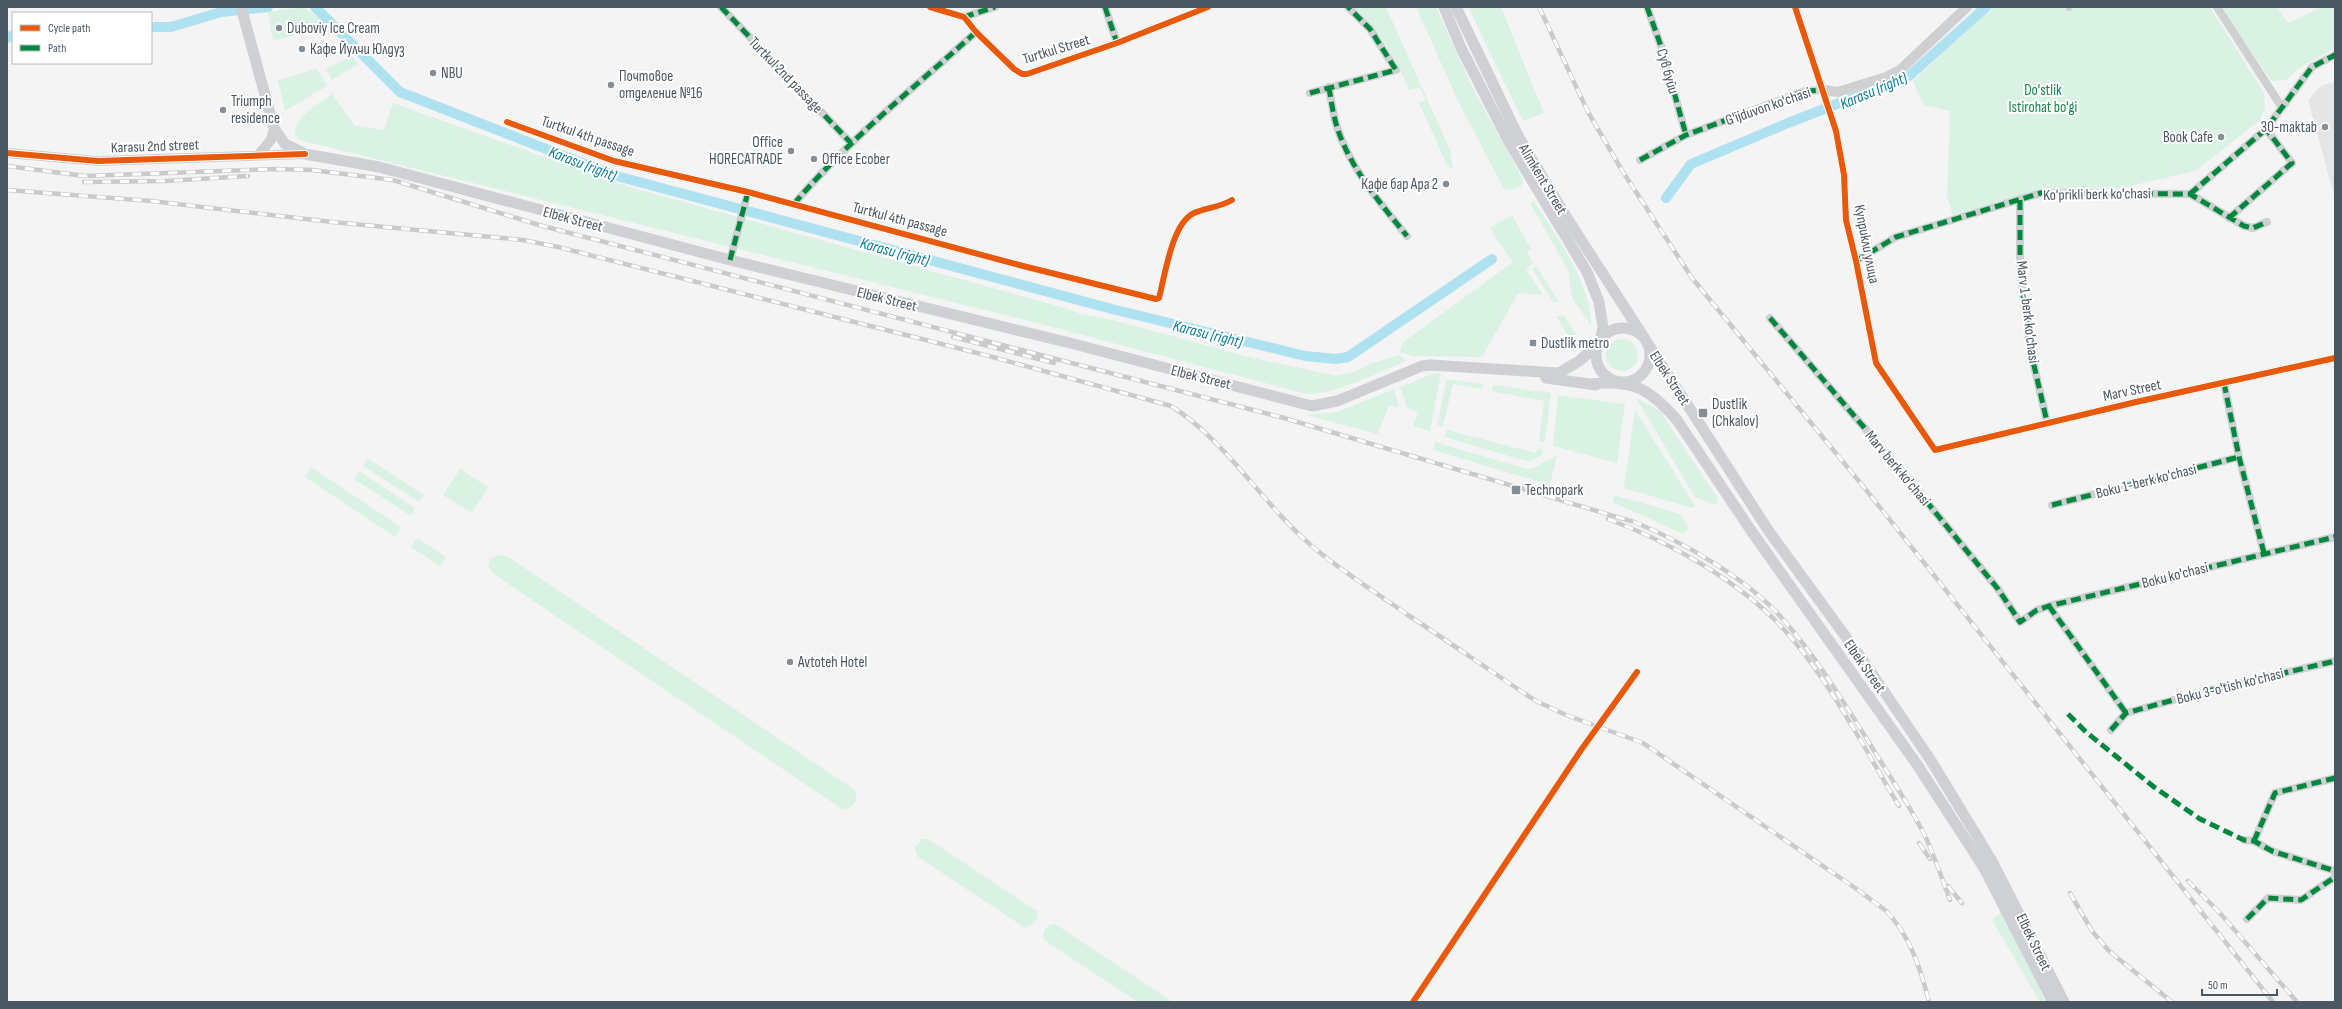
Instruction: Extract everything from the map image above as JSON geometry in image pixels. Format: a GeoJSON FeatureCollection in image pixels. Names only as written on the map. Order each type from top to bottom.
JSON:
{"type":"FeatureCollection","features":[{"type":"Feature","properties":{"kind":"main road"},"geometry":{"type":"LineString","coordinates":[[241,7],[274,128]]}},
{"type":"Feature","properties":{"kind":"main road","name":"Alimkent Street"},"geometry":{"type":"LineString","coordinates":[[1444,7],[1465,54],[1509,142],[1574,248],[1593,286],[1603,321],[1600,343]]}},
{"type":"Feature","properties":{"kind":"main road","name":"Alimkent Street"},"geometry":{"type":"LineString","coordinates":[[1456,7],[1518,136],[1567,218],[1646,342]]}},
{"type":"Feature","properties":{"kind":"main road","name":"Elbek Street"},"geometry":{"type":"LineString","coordinates":[[274,128],[285,144],[305,154],[379,167],[730,260],[1070,343],[1312,406],[1337,401],[1422,366],[1446,365],[1559,373],[1579,361],[1600,343]]}},
{"type":"Feature","properties":{"kind":"main road"},"geometry":{"type":"LineString","coordinates":[[1622,329],[1634,331],[1646,342],[1650,350],[1650,360],[1644,372],[1633,380],[1619,382],[1607,377],[1599,367],[1596,355],[1600,343],[1608,334],[1622,329]]}},
{"type":"Feature","properties":{"kind":"main road","name":"Elbek Street"},"geometry":{"type":"LineString","coordinates":[[1646,342],[1768,530],[1862,659],[1930,759],[1992,861],[2064,1002]]}},
{"type":"Feature","properties":{"kind":"main road","name":"Elbek Street"},"geometry":{"type":"LineString","coordinates":[[1488,369],[1633,392],[1664,405]]}},
{"type":"Feature","properties":{"kind":"main road","name":"Elbek Street"},"geometry":{"type":"LineString","coordinates":[[1589,384],[1619,382],[1642,389],[1664,405],[1676,420],[1752,532],[1918,766],[1984,868],[2053,1002]]}},
{"type":"Feature","properties":{"kind":"street","name":"Turtkul 2nd passage"},"geometry":{"type":"LineString","coordinates":[[721,7],[851,143]]}},
{"type":"Feature","properties":{"kind":"street"},"geometry":{"type":"LineString","coordinates":[[930,7],[964,17],[995,7]]}},
{"type":"Feature","properties":{"kind":"street"},"geometry":{"type":"LineString","coordinates":[[1105,7],[1118,43]]}},
{"type":"Feature","properties":{"kind":"street","name":"Turtkul Street"},"geometry":{"type":"LineString","coordinates":[[964,17],[976,32],[1022,74],[1027,74],[1118,43],[1208,7]]}},
{"type":"Feature","properties":{"kind":"street"},"geometry":{"type":"LineString","coordinates":[[1310,93],[1396,70],[1370,29],[1348,7]]}},
{"type":"Feature","properties":{"kind":"street","name":"Сув буйи"},"geometry":{"type":"LineString","coordinates":[[1647,7],[1662,49],[1686,135]]}},
{"type":"Feature","properties":{"kind":"street","name":"Куприкли улица"},"geometry":{"type":"LineString","coordinates":[[1795,7],[1836,131],[1844,175],[1846,220],[1856,261],[1876,363],[1935,450]]}},
{"type":"Feature","properties":{"kind":"street","name":"G'ijduvon ko'chasi"},"geometry":{"type":"LineString","coordinates":[[1640,160],[1686,135],[1805,91],[1825,95],[1886,77],[1900,70],[1967,7]]}},
{"type":"Feature","properties":{"kind":"street"},"geometry":{"type":"LineString","coordinates":[[2217,7],[2281,106]]}},
{"type":"Feature","properties":{"kind":"street"},"geometry":{"type":"LineString","coordinates":[[794,204],[819,175],[851,143],[976,32]]}},
{"type":"Feature","properties":{"kind":"street"},"geometry":{"type":"LineString","coordinates":[[2267,222],[2250,228],[2229,218],[2190,194],[2266,130],[2281,106],[2312,67],[2335,55]]}},
{"type":"Feature","properties":{"kind":"street"},"geometry":{"type":"LineString","coordinates":[[1329,87],[1337,127],[1353,162],[1381,204],[1407,236]]}},
{"type":"Feature","properties":{"kind":"street","name":"Turtkul 4th passage"},"geometry":{"type":"LineString","coordinates":[[507,122],[614,161],[748,192],[1019,265],[1156,299],[1159,298],[1177,232],[1184,220],[1194,213],[1223,205],[1232,200]]}},
{"type":"Feature","properties":{"kind":"street"},"geometry":{"type":"LineString","coordinates":[[260,154],[271,140],[274,128]]}},
{"type":"Feature","properties":{"kind":"street"},"geometry":{"type":"LineString","coordinates":[[2229,218],[2292,163],[2266,130]]}},
{"type":"Feature","properties":{"kind":"street","name":"Karasu 2nd street"},"geometry":{"type":"LineString","coordinates":[[7,153],[65,159],[121,161],[260,154],[305,154]]}},
{"type":"Feature","properties":{"kind":"street"},"geometry":{"type":"LineString","coordinates":[[730,260],[748,192]]}},
{"type":"Feature","properties":{"kind":"street","name":"Ko'prikli berk ko'chasi"},"geometry":{"type":"LineString","coordinates":[[1856,261],[1896,237],[2041,193],[2190,194]]}},
{"type":"Feature","properties":{"kind":"street","name":"Marv 1-berk ko'chasi"},"geometry":{"type":"LineString","coordinates":[[2020,200],[2020,270],[2030,348],[2047,422]]}},
{"type":"Feature","properties":{"kind":"street","name":"Marv berk ko'chasi"},"geometry":{"type":"LineString","coordinates":[[1770,318],[1899,468],[1998,589],[2020,622]]}},
{"type":"Feature","properties":{"kind":"street","name":"Marv Street"},"geometry":{"type":"LineString","coordinates":[[1935,450],[2047,422],[2335,358]]}},
{"type":"Feature","properties":{"kind":"street"},"geometry":{"type":"LineString","coordinates":[[2224,383],[2239,457],[2264,553]]}},
{"type":"Feature","properties":{"kind":"street","name":"Boku 1-berk ko'chasi"},"geometry":{"type":"LineString","coordinates":[[2052,505],[2239,457]]}},
{"type":"Feature","properties":{"kind":"street","name":"Boku ko'chasi"},"geometry":{"type":"LineString","coordinates":[[2020,622],[2037,610],[2049,606],[2335,537]]}},
{"type":"Feature","properties":{"kind":"street"},"geometry":{"type":"LineString","coordinates":[[2049,606],[2126,713],[2111,730]]}},
{"type":"Feature","properties":{"kind":"street","name":"Boku 3-o'tish ko'chasi"},"geometry":{"type":"LineString","coordinates":[[2126,713],[2199,692],[2335,661]]}},
{"type":"Feature","properties":{"kind":"street"},"geometry":{"type":"LineString","coordinates":[[1413,1002],[1582,750],[1637,672]]}},
{"type":"Feature","properties":{"kind":"street"},"geometry":{"type":"LineString","coordinates":[[2254,841],[2275,793],[2335,778]]}},
{"type":"Feature","properties":{"kind":"street"},"geometry":{"type":"LineString","coordinates":[[2244,840],[2254,841],[2272,851],[2335,871]]}},
{"type":"Feature","properties":{"kind":"street"},"geometry":{"type":"LineString","coordinates":[[2247,919],[2271,896],[2301,900],[2335,877]]}},
{"type":"Feature","properties":{"kind":"shaded area","name":"30-maktab"},"geometry":{"type":"Polygon","coordinates":[[[2335,82],[2335,199],[2308,100],[2322,85],[2335,82]]]}},
{"type":"Feature","properties":{"kind":"green space"},"geometry":{"type":"Polygon","coordinates":[[[303,7],[324,21],[318,22],[320,28],[273,41],[268,12],[303,7]]]}},
{"type":"Feature","properties":{"kind":"green space"},"geometry":{"type":"Polygon","coordinates":[[[1354,7],[1386,7],[1450,150],[1453,168],[1448,167],[1419,103],[1426,100],[1420,87],[1409,90],[1393,57],[1379,35],[1363,15],[1354,7]]]}},
{"type":"Feature","properties":{"kind":"green space"},"geometry":{"type":"Polygon","coordinates":[[[1416,7],[1436,7],[1472,87],[1523,179],[1521,186],[1512,190],[1504,189],[1458,101],[1416,7]]]}},
{"type":"Feature","properties":{"kind":"green space"},"geometry":{"type":"Polygon","coordinates":[[[1468,7],[1501,7],[1544,113],[1523,121],[1468,7]]]}},
{"type":"Feature","properties":{"kind":"green space","name":"Do'stlik Istirohat bo'gi"},"geometry":{"type":"Polygon","coordinates":[[[1992,7],[2210,7],[2264,93],[2265,108],[2259,121],[2195,171],[2121,188],[2038,190],[1953,215],[1947,197],[1950,111],[1924,105],[1913,81],[1992,7]]]}},
{"type":"Feature","properties":{"kind":"green space"},"geometry":{"type":"Polygon","coordinates":[[[2223,7],[2277,7],[2288,23],[2322,7],[2335,7],[2335,48],[2296,70],[2287,80],[2272,81],[2237,32],[2223,7]]]}},
{"type":"Feature","properties":{"kind":"green space"},"geometry":{"type":"Polygon","coordinates":[[[352,56],[358,64],[332,80],[326,69],[352,56]]]}},
{"type":"Feature","properties":{"kind":"green space"},"geometry":{"type":"Polygon","coordinates":[[[317,69],[327,86],[285,111],[278,80],[317,69]]]}},
{"type":"Feature","properties":{"kind":"green space"},"geometry":{"type":"Polygon","coordinates":[[[332,94],[355,126],[384,130],[393,103],[623,185],[1072,310],[1080,314],[1113,320],[1253,358],[1337,376],[1352,373],[1370,364],[1399,355],[1406,361],[1369,377],[1333,390],[1307,394],[1029,321],[300,140],[295,134],[299,121],[315,106],[332,94]]]}},
{"type":"Feature","properties":{"kind":"green space"},"geometry":{"type":"Polygon","coordinates":[[[1534,201],[1571,261],[1579,278],[1586,294],[1590,310],[1591,325],[1572,298],[1568,270],[1530,203],[1534,201]]]}},
{"type":"Feature","properties":{"kind":"green space"},"geometry":{"type":"Polygon","coordinates":[[[1512,215],[1531,249],[1527,252],[1533,263],[1526,269],[1543,295],[1518,293],[1482,357],[1413,356],[1400,352],[1402,343],[1513,262],[1494,236],[1491,227],[1512,215]]]}},
{"type":"Feature","properties":{"kind":"green space"},"geometry":{"type":"Polygon","coordinates":[[[1536,266],[1559,302],[1554,303],[1532,269],[1536,266]]]}},
{"type":"Feature","properties":{"kind":"green space"},"geometry":{"type":"Polygon","coordinates":[[[1556,316],[1564,316],[1576,334],[1569,338],[1556,316]]]}},
{"type":"Feature","properties":{"kind":"green space"},"geometry":{"type":"Polygon","coordinates":[[[1622,339],[1631,342],[1635,346],[1638,355],[1635,364],[1631,368],[1622,371],[1613,368],[1609,364],[1606,355],[1609,346],[1613,342],[1622,339]]]}},
{"type":"Feature","properties":{"kind":"green space"},"geometry":{"type":"Polygon","coordinates":[[[1441,373],[1430,431],[1413,426],[1418,412],[1407,408],[1400,387],[1430,375],[1441,373]]]}},
{"type":"Feature","properties":{"kind":"green space"},"geometry":{"type":"Polygon","coordinates":[[[1447,379],[1483,384],[1483,389],[1453,384],[1443,426],[1437,425],[1447,379]]]}},
{"type":"Feature","properties":{"kind":"green space"},"geometry":{"type":"Polygon","coordinates":[[[1493,385],[1551,393],[1545,442],[1539,441],[1544,401],[1492,391],[1493,385]]]}},
{"type":"Feature","properties":{"kind":"green space"},"geometry":{"type":"Polygon","coordinates":[[[1394,389],[1399,407],[1389,405],[1378,434],[1306,415],[1337,412],[1394,389]]]}},
{"type":"Feature","properties":{"kind":"green space"},"geometry":{"type":"Polygon","coordinates":[[[1558,395],[1625,404],[1617,463],[1553,446],[1558,395]]]}},
{"type":"Feature","properties":{"kind":"green space"},"geometry":{"type":"Polygon","coordinates":[[[1636,398],[1660,411],[1716,496],[1718,501],[1716,505],[1695,497],[1636,398]]]}},
{"type":"Feature","properties":{"kind":"green space"},"geometry":{"type":"Polygon","coordinates":[[[1635,410],[1695,506],[1692,508],[1624,488],[1635,410]]]}},
{"type":"Feature","properties":{"kind":"green space"},"geometry":{"type":"Polygon","coordinates":[[[1447,430],[1536,453],[1538,448],[1543,450],[1542,455],[1529,462],[1445,437],[1447,430]]]}},
{"type":"Feature","properties":{"kind":"green space"},"geometry":{"type":"Polygon","coordinates":[[[1435,442],[1527,469],[1534,468],[1557,455],[1550,485],[1433,450],[1435,442]]]}},
{"type":"Feature","properties":{"kind":"green space"},"geometry":{"type":"Polygon","coordinates":[[[367,458],[424,495],[419,502],[363,466],[367,458]]]}},
{"type":"Feature","properties":{"kind":"green space"},"geometry":{"type":"Polygon","coordinates":[[[311,467],[401,527],[395,537],[305,477],[311,467]]]}},
{"type":"Feature","properties":{"kind":"green space"},"geometry":{"type":"Polygon","coordinates":[[[460,469],[488,487],[472,513],[443,495],[460,469]]]}},
{"type":"Feature","properties":{"kind":"green space"},"geometry":{"type":"Polygon","coordinates":[[[359,471],[415,508],[411,516],[354,479],[359,471]]]}},
{"type":"Feature","properties":{"kind":"green space"},"geometry":{"type":"Polygon","coordinates":[[[1614,495],[1680,514],[1689,529],[1683,534],[1613,502],[1614,495]]]}},
{"type":"Feature","properties":{"kind":"green space"},"geometry":{"type":"Polygon","coordinates":[[[419,539],[446,557],[440,566],[411,547],[415,540],[419,539]]]}},
{"type":"Feature","properties":{"kind":"green space"},"geometry":{"type":"Polygon","coordinates":[[[499,555],[507,556],[855,790],[856,800],[852,806],[842,809],[495,575],[488,566],[491,558],[499,555]]]}},
{"type":"Feature","properties":{"kind":"green space"},"geometry":{"type":"Polygon","coordinates":[[[922,839],[928,839],[1037,911],[1037,919],[1025,928],[917,856],[915,847],[922,839]]]}},
{"type":"Feature","properties":{"kind":"green space"},"geometry":{"type":"Polygon","coordinates":[[[2002,912],[2046,1002],[2040,1002],[1992,920],[2002,912]]]}},
{"type":"Feature","properties":{"kind":"green space"},"geometry":{"type":"Polygon","coordinates":[[[1055,924],[1173,1002],[1138,1002],[1044,940],[1045,929],[1049,925],[1055,924]]]}},
{"type":"Feature","properties":{"kind":"waterway","name":"Karasu (right)"},"geometry":{"type":"LineString","coordinates":[[152,27],[171,27],[221,12],[268,7]]}},
{"type":"Feature","properties":{"kind":"waterway","name":"Karasu (right)"},"geometry":{"type":"LineString","coordinates":[[315,7],[400,92],[613,175],[1112,309],[1305,356],[1336,359],[1348,357],[1492,259]]}},
{"type":"Feature","properties":{"kind":"waterway","name":"Karasu (right)"},"geometry":{"type":"LineString","coordinates":[[1666,198],[1691,164],[1788,123],[1909,76],[1986,7]]}},
{"type":"Feature","properties":{"kind":"waterway","name":"Karasu (right)"},"geometry":{"type":"LineString","coordinates":[[7,38],[12,36]]}},
{"type":"Feature","properties":{"kind":"railway"},"geometry":{"type":"LineString","coordinates":[[1539,7],[1588,112],[1623,172],[1692,278],[1867,491],[2273,1002]]}},
{"type":"Feature","properties":{"kind":"railway"},"geometry":{"type":"LineString","coordinates":[[7,166],[85,176],[274,169],[312,170],[393,180],[539,225],[1284,418],[1634,522],[1693,550],[1732,575],[1767,603],[1793,631],[1836,690],[1909,808],[1931,848],[1950,900]]}},
{"type":"Feature","properties":{"kind":"railway"},"geometry":{"type":"LineString","coordinates":[[84,182],[166,181],[248,176]]}},
{"type":"Feature","properties":{"kind":"railway"},"geometry":{"type":"LineString","coordinates":[[7,190],[151,201],[332,222],[523,240],[558,247],[989,356],[1171,406],[1210,437],[1294,529],[1312,546],[1346,572],[1536,701],[1566,715],[1643,743],[1883,908],[1902,931],[1914,954],[1929,1002]]}},
{"type":"Feature","properties":{"kind":"railway"},"geometry":{"type":"LineString","coordinates":[[953,337],[1054,363]]}},
{"type":"Feature","properties":{"kind":"railway"},"geometry":{"type":"LineString","coordinates":[[1608,519],[1653,538],[1697,561],[1738,589],[1775,620],[1793,639],[1810,661],[1842,709],[1899,806]]}},
{"type":"Feature","properties":{"kind":"railway"},"geometry":{"type":"LineString","coordinates":[[1919,843],[1930,859]]}},
{"type":"Feature","properties":{"kind":"railway"},"geometry":{"type":"LineString","coordinates":[[2188,881],[2219,912],[2297,1002]]}},
{"type":"Feature","properties":{"kind":"railway"},"geometry":{"type":"LineString","coordinates":[[1948,886],[1962,903]]}},
{"type":"Feature","properties":{"kind":"railway"},"geometry":{"type":"LineString","coordinates":[[2070,893],[2092,931],[2109,951],[2172,1002]]}},
{"type":"Feature","properties":{"kind":"marked path"},"geometry":{"type":"LineString","coordinates":[[721,7],[851,143]]}},
{"type":"Feature","properties":{"kind":"marked path"},"geometry":{"type":"LineString","coordinates":[[964,17],[995,7]]}},
{"type":"Feature","properties":{"kind":"marked path"},"geometry":{"type":"LineString","coordinates":[[1105,7],[1117,43]]}},
{"type":"Feature","properties":{"kind":"marked path"},"geometry":{"type":"LineString","coordinates":[[1310,93],[1396,70],[1370,29],[1348,7]]}},
{"type":"Feature","properties":{"kind":"marked path"},"geometry":{"type":"LineString","coordinates":[[1647,7],[1662,49],[1686,135]]}},
{"type":"Feature","properties":{"kind":"marked path"},"geometry":{"type":"LineString","coordinates":[[794,204],[836,158],[859,136],[976,32]]}},
{"type":"Feature","properties":{"kind":"marked path"},"geometry":{"type":"LineString","coordinates":[[2190,194],[2266,129],[2312,67],[2335,55]]}},
{"type":"Feature","properties":{"kind":"marked path"},"geometry":{"type":"LineString","coordinates":[[1329,87],[1337,127],[1350,157],[1386,211],[1407,236]]}},
{"type":"Feature","properties":{"kind":"marked path"},"geometry":{"type":"LineString","coordinates":[[1640,160],[1686,135],[1805,91],[1824,90]]}},
{"type":"Feature","properties":{"kind":"marked path"},"geometry":{"type":"LineString","coordinates":[[2229,218],[2292,163],[2266,129]]}},
{"type":"Feature","properties":{"kind":"marked path"},"geometry":{"type":"LineString","coordinates":[[730,260],[748,192]]}},
{"type":"Feature","properties":{"kind":"marked path"},"geometry":{"type":"LineString","coordinates":[[1856,261],[1896,237],[2041,193],[2190,194],[2244,226],[2253,228],[2267,222]]}},
{"type":"Feature","properties":{"kind":"marked path"},"geometry":{"type":"LineString","coordinates":[[2020,200],[2020,270],[2030,348],[2047,422]]}},
{"type":"Feature","properties":{"kind":"marked path"},"geometry":{"type":"LineString","coordinates":[[1770,318],[1899,468],[1998,589],[2020,622],[2037,610],[2049,606],[2335,537]]}},
{"type":"Feature","properties":{"kind":"marked path"},"geometry":{"type":"LineString","coordinates":[[2224,383],[2239,457],[2264,553]]}},
{"type":"Feature","properties":{"kind":"marked path"},"geometry":{"type":"LineString","coordinates":[[2052,505],[2239,457]]}},
{"type":"Feature","properties":{"kind":"marked path"},"geometry":{"type":"LineString","coordinates":[[2049,606],[2126,713]]}},
{"type":"Feature","properties":{"kind":"marked path"},"geometry":{"type":"LineString","coordinates":[[2111,730],[2126,713],[2199,693],[2335,661]]}},
{"type":"Feature","properties":{"kind":"marked path"},"geometry":{"type":"LineString","coordinates":[[2068,714],[2086,732],[2154,787],[2200,819],[2244,840],[2254,841],[2272,851],[2335,871]]}},
{"type":"Feature","properties":{"kind":"marked path"},"geometry":{"type":"LineString","coordinates":[[2254,841],[2275,793],[2335,778]]}},
{"type":"Feature","properties":{"kind":"marked path"},"geometry":{"type":"LineString","coordinates":[[2247,919],[2268,898],[2301,900],[2335,877]]}},
{"type":"Feature","properties":{"kind":"cycle path"},"geometry":{"type":"LineString","coordinates":[[930,7],[964,17],[976,32],[1014,69],[1022,74],[1027,74],[1117,43],[1208,7]]}},
{"type":"Feature","properties":{"kind":"cycle path"},"geometry":{"type":"LineString","coordinates":[[1795,7],[1836,131],[1844,175],[1846,220],[1856,261],[1876,363],[1935,450],[2136,402],[2335,358]]}},
{"type":"Feature","properties":{"kind":"cycle path"},"geometry":{"type":"LineString","coordinates":[[507,122],[614,161],[748,192],[1019,265],[1156,299],[1159,298],[1170,251],[1180,227],[1186,219],[1194,213],[1232,200]]}},
{"type":"Feature","properties":{"kind":"cycle path"},"geometry":{"type":"LineString","coordinates":[[7,153],[98,161],[305,154]]}},
{"type":"Feature","properties":{"kind":"cycle path"},"geometry":{"type":"LineString","coordinates":[[1413,1002],[1581,750],[1637,672]]}},
{"type":"Feature","properties":{"kind":"place","name":"Duboviy Ice Cream"},"geometry":{"type":"Point","coordinates":[279,28]}},
{"type":"Feature","properties":{"kind":"place","name":"Кафе Йулчи Юлдуз"},"geometry":{"type":"Point","coordinates":[302,49]}},
{"type":"Feature","properties":{"kind":"place","name":"NBU"},"geometry":{"type":"Point","coordinates":[433,73]}},
{"type":"Feature","properties":{"kind":"place","name":"Почтовое отделение №16"},"geometry":{"type":"Point","coordinates":[611,85]}},
{"type":"Feature","properties":{"kind":"place","name":"Triumph residence"},"geometry":{"type":"Point","coordinates":[223,110]}},
{"type":"Feature","properties":{"kind":"place","name":"30-maktab"},"geometry":{"type":"Point","coordinates":[2325,127]}},
{"type":"Feature","properties":{"kind":"place","name":"Book Cafe"},"geometry":{"type":"Point","coordinates":[2221,137]}},
{"type":"Feature","properties":{"kind":"place","name":"Office HORECATRADE"},"geometry":{"type":"Point","coordinates":[791,151]}},
{"type":"Feature","properties":{"kind":"place","name":"Office Ecober"},"geometry":{"type":"Point","coordinates":[814,159]}},
{"type":"Feature","properties":{"kind":"place","name":"Кафе бар Ара 2"},"geometry":{"type":"Point","coordinates":[1446,184]}},
{"type":"Feature","properties":{"kind":"place","name":"Dustlik metro"},"geometry":{"type":"Point","coordinates":[1533,343]}},
{"type":"Feature","properties":{"kind":"place","name":"Dustlik (Chkalov)"},"geometry":{"type":"Point","coordinates":[1703,413]}},
{"type":"Feature","properties":{"kind":"place","name":"Technopark"},"geometry":{"type":"Point","coordinates":[1516,490]}},
{"type":"Feature","properties":{"kind":"place","name":"Avtoteh Hotel"},"geometry":{"type":"Point","coordinates":[790,662]}}]}
